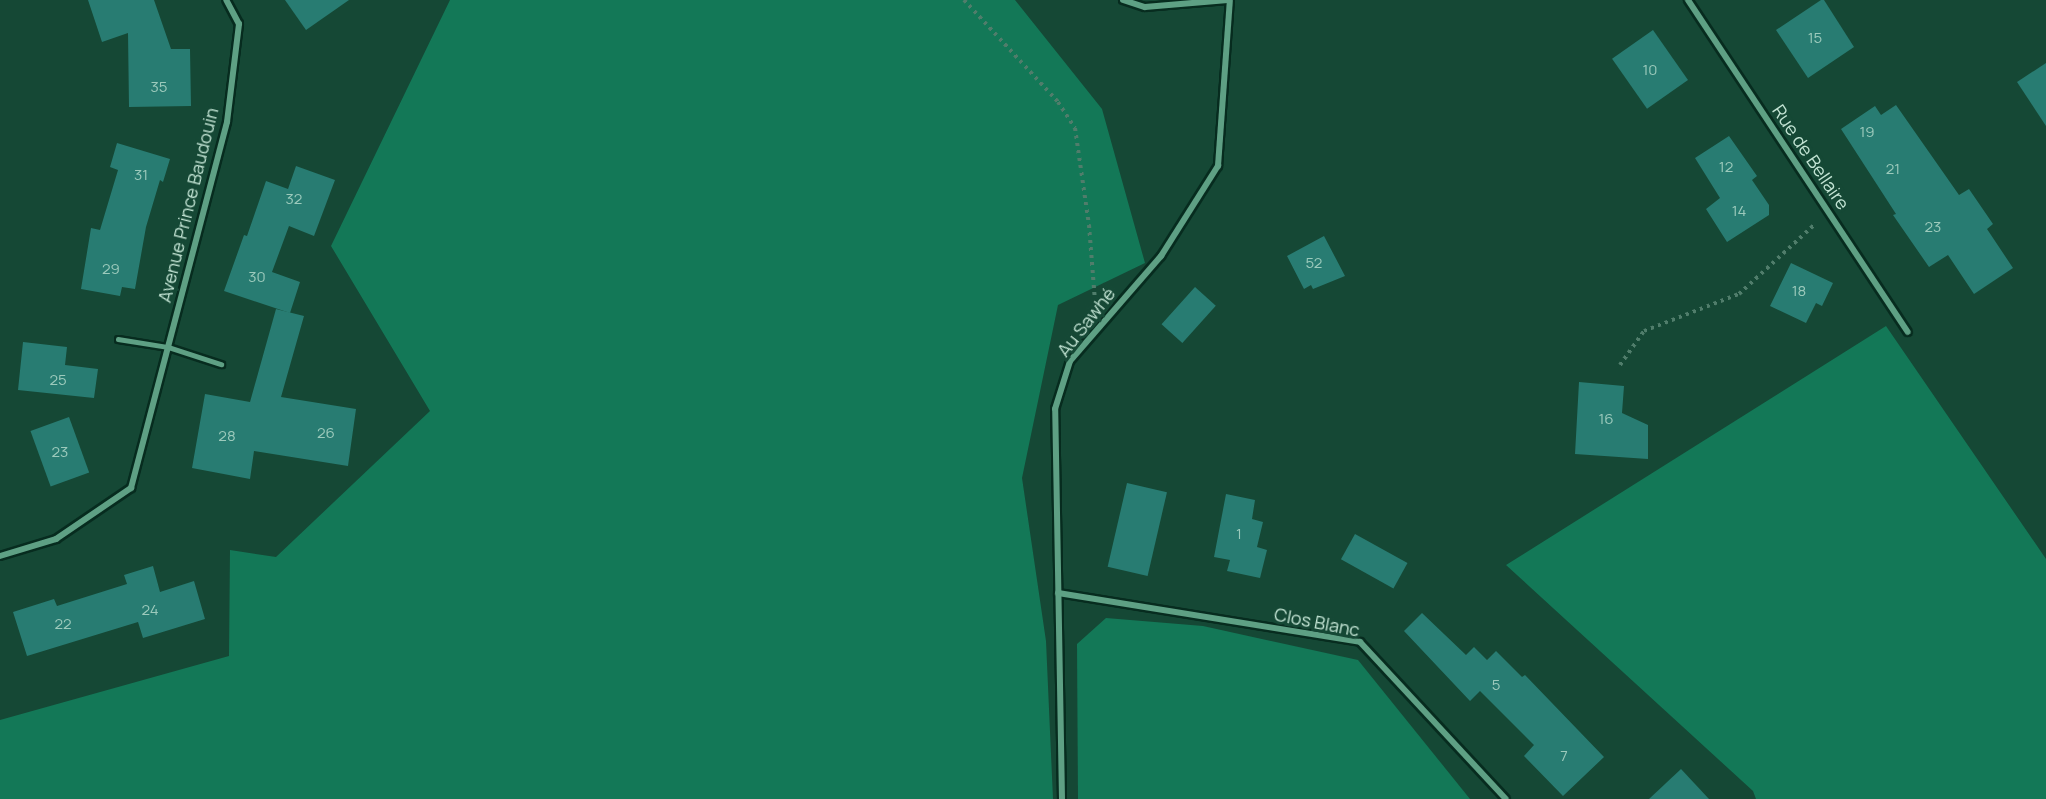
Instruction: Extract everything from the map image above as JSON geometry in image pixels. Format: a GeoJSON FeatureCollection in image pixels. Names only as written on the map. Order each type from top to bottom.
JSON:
{"type":"FeatureCollection","features":[{"type":"Feature","properties":{"kind":"street","name":"Avenue Prince Baudouin"},"geometry":{"type":"LineString","coordinates":[[0,556],[56,539],[131,488],[227,122],[239,24],[226,0]]}},
{"type":"Feature","properties":{"kind":"street"},"geometry":{"type":"LineString","coordinates":[[1123,0],[1145,7],[1229,0]]}},
{"type":"Feature","properties":{"kind":"street","name":"Au Sawhé"},"geometry":{"type":"LineString","coordinates":[[1062,799],[1055,409],[1070,361],[1097,327],[1161,256],[1218,166],[1229,0]]}},
{"type":"Feature","properties":{"kind":"street","name":"Rue de Bellaire"},"geometry":{"type":"LineString","coordinates":[[1688,0],[1908,332]]}},
{"type":"Feature","properties":{"kind":"street","name":"Clos Blanc"},"geometry":{"type":"LineString","coordinates":[[1058,593],[1360,642],[1506,799]]}},
{"type":"Feature","properties":{"kind":"lane"},"geometry":{"type":"LineString","coordinates":[[118,339],[168,347],[221,364]]}},
{"type":"Feature","properties":{"kind":"path"},"geometry":{"type":"LineString","coordinates":[[964,0],[1058,102],[1075,128],[1089,225],[1097,327]]}},
{"type":"Feature","properties":{"kind":"path"},"geometry":{"type":"LineString","coordinates":[[1620,365],[1644,331],[1739,294],[1829,211]]}},
{"type":"Feature","properties":{"kind":"green space"},"geometry":{"type":"Polygon","coordinates":[[[450,0],[1015,0],[1102,109],[1145,263],[1058,305],[1022,478],[1046,641],[1053,799],[0,799],[0,720],[229,656],[230,550],[276,557],[430,411],[331,246],[450,0]]]}},
{"type":"Feature","properties":{"kind":"green space"},"geometry":{"type":"Polygon","coordinates":[[[1886,326],[2046,559],[2046,799],[1756,799],[1753,791],[1506,565],[1886,326]]]}},
{"type":"Feature","properties":{"kind":"green space"},"geometry":{"type":"Polygon","coordinates":[[[1106,618],[1203,626],[1358,660],[1470,799],[1078,799],[1077,644],[1106,618]]]}},
{"type":"Feature","properties":{"kind":"building"},"geometry":{"type":"Polygon","coordinates":[[[88,0],[154,0],[171,49],[190,49],[191,106],[129,107],[128,33],[102,42],[88,0]]]}},
{"type":"Feature","properties":{"kind":"building"},"geometry":{"type":"Polygon","coordinates":[[[285,0],[349,0],[306,30],[285,0]]]}},
{"type":"Feature","properties":{"kind":"building"},"geometry":{"type":"Polygon","coordinates":[[[1824,0],[1854,47],[1808,78],[1776,30],[1824,0]]]}},
{"type":"Feature","properties":{"kind":"building"},"geometry":{"type":"Polygon","coordinates":[[[1653,30],[1688,80],[1647,109],[1612,59],[1653,30]]]}},
{"type":"Feature","properties":{"kind":"building"},"geometry":{"type":"Polygon","coordinates":[[[2046,63],[2046,126],[2017,82],[2046,63]]]}},
{"type":"Feature","properties":{"kind":"building"},"geometry":{"type":"Polygon","coordinates":[[[1896,105],[1959,195],[1969,189],[1993,224],[1987,229],[2013,268],[1974,294],[1948,255],[1929,267],[1893,215],[1896,214],[1841,129],[1875,106],[1881,115],[1896,105]]]}},
{"type":"Feature","properties":{"kind":"building"},"geometry":{"type":"Polygon","coordinates":[[[1729,136],[1757,176],[1752,180],[1769,205],[1769,215],[1727,242],[1706,209],[1720,198],[1695,158],[1729,136]]]}},
{"type":"Feature","properties":{"kind":"building"},"geometry":{"type":"Polygon","coordinates":[[[117,143],[170,159],[163,182],[160,180],[146,227],[135,289],[122,287],[120,296],[81,289],[91,228],[100,230],[118,170],[110,167],[117,143]]]}},
{"type":"Feature","properties":{"kind":"building"},"geometry":{"type":"Polygon","coordinates":[[[296,166],[335,180],[314,236],[289,226],[272,272],[300,282],[290,313],[224,291],[244,235],[247,236],[266,181],[288,189],[296,166]]]}},
{"type":"Feature","properties":{"kind":"building"},"geometry":{"type":"Polygon","coordinates":[[[1324,236],[1345,276],[1313,289],[1311,285],[1304,289],[1287,256],[1324,236]]]}},
{"type":"Feature","properties":{"kind":"building"},"geometry":{"type":"Polygon","coordinates":[[[1791,263],[1833,283],[1822,306],[1816,303],[1806,323],[1770,306],[1791,263]]]}},
{"type":"Feature","properties":{"kind":"building"},"geometry":{"type":"Polygon","coordinates":[[[1195,287],[1216,306],[1182,343],[1162,324],[1195,287]]]}},
{"type":"Feature","properties":{"kind":"building"},"geometry":{"type":"Polygon","coordinates":[[[276,309],[304,316],[281,397],[356,409],[348,466],[254,451],[250,479],[192,468],[205,394],[250,402],[276,309]]]}},
{"type":"Feature","properties":{"kind":"building"},"geometry":{"type":"Polygon","coordinates":[[[23,342],[67,347],[65,365],[98,369],[94,398],[18,390],[23,342]]]}},
{"type":"Feature","properties":{"kind":"building"},"geometry":{"type":"Polygon","coordinates":[[[1579,382],[1624,386],[1622,413],[1648,425],[1648,459],[1575,454],[1579,382]]]}},
{"type":"Feature","properties":{"kind":"building"},"geometry":{"type":"Polygon","coordinates":[[[69,417],[89,472],[51,486],[30,431],[69,417]]]}},
{"type":"Feature","properties":{"kind":"building"},"geometry":{"type":"Polygon","coordinates":[[[1127,483],[1167,492],[1148,576],[1108,567],[1127,483]]]}},
{"type":"Feature","properties":{"kind":"building"},"geometry":{"type":"Polygon","coordinates":[[[1226,494],[1255,500],[1252,519],[1263,522],[1257,547],[1267,550],[1260,578],[1227,571],[1230,560],[1214,557],[1226,494]]]}},
{"type":"Feature","properties":{"kind":"building"},"geometry":{"type":"Polygon","coordinates":[[[1355,534],[1407,563],[1393,588],[1341,559],[1355,534]]]}},
{"type":"Feature","properties":{"kind":"building"},"geometry":{"type":"Polygon","coordinates":[[[153,566],[160,592],[194,581],[205,619],[143,638],[138,622],[27,656],[13,612],[54,599],[57,606],[127,584],[124,575],[153,566]]]}},
{"type":"Feature","properties":{"kind":"building"},"geometry":{"type":"Polygon","coordinates":[[[1422,613],[1466,655],[1474,647],[1487,660],[1496,651],[1522,677],[1525,675],[1604,757],[1563,796],[1524,756],[1534,745],[1480,691],[1470,701],[1404,631],[1422,613]]]}},
{"type":"Feature","properties":{"kind":"building"},"geometry":{"type":"Polygon","coordinates":[[[1681,769],[1709,799],[1649,799],[1681,769]]]}}]}
